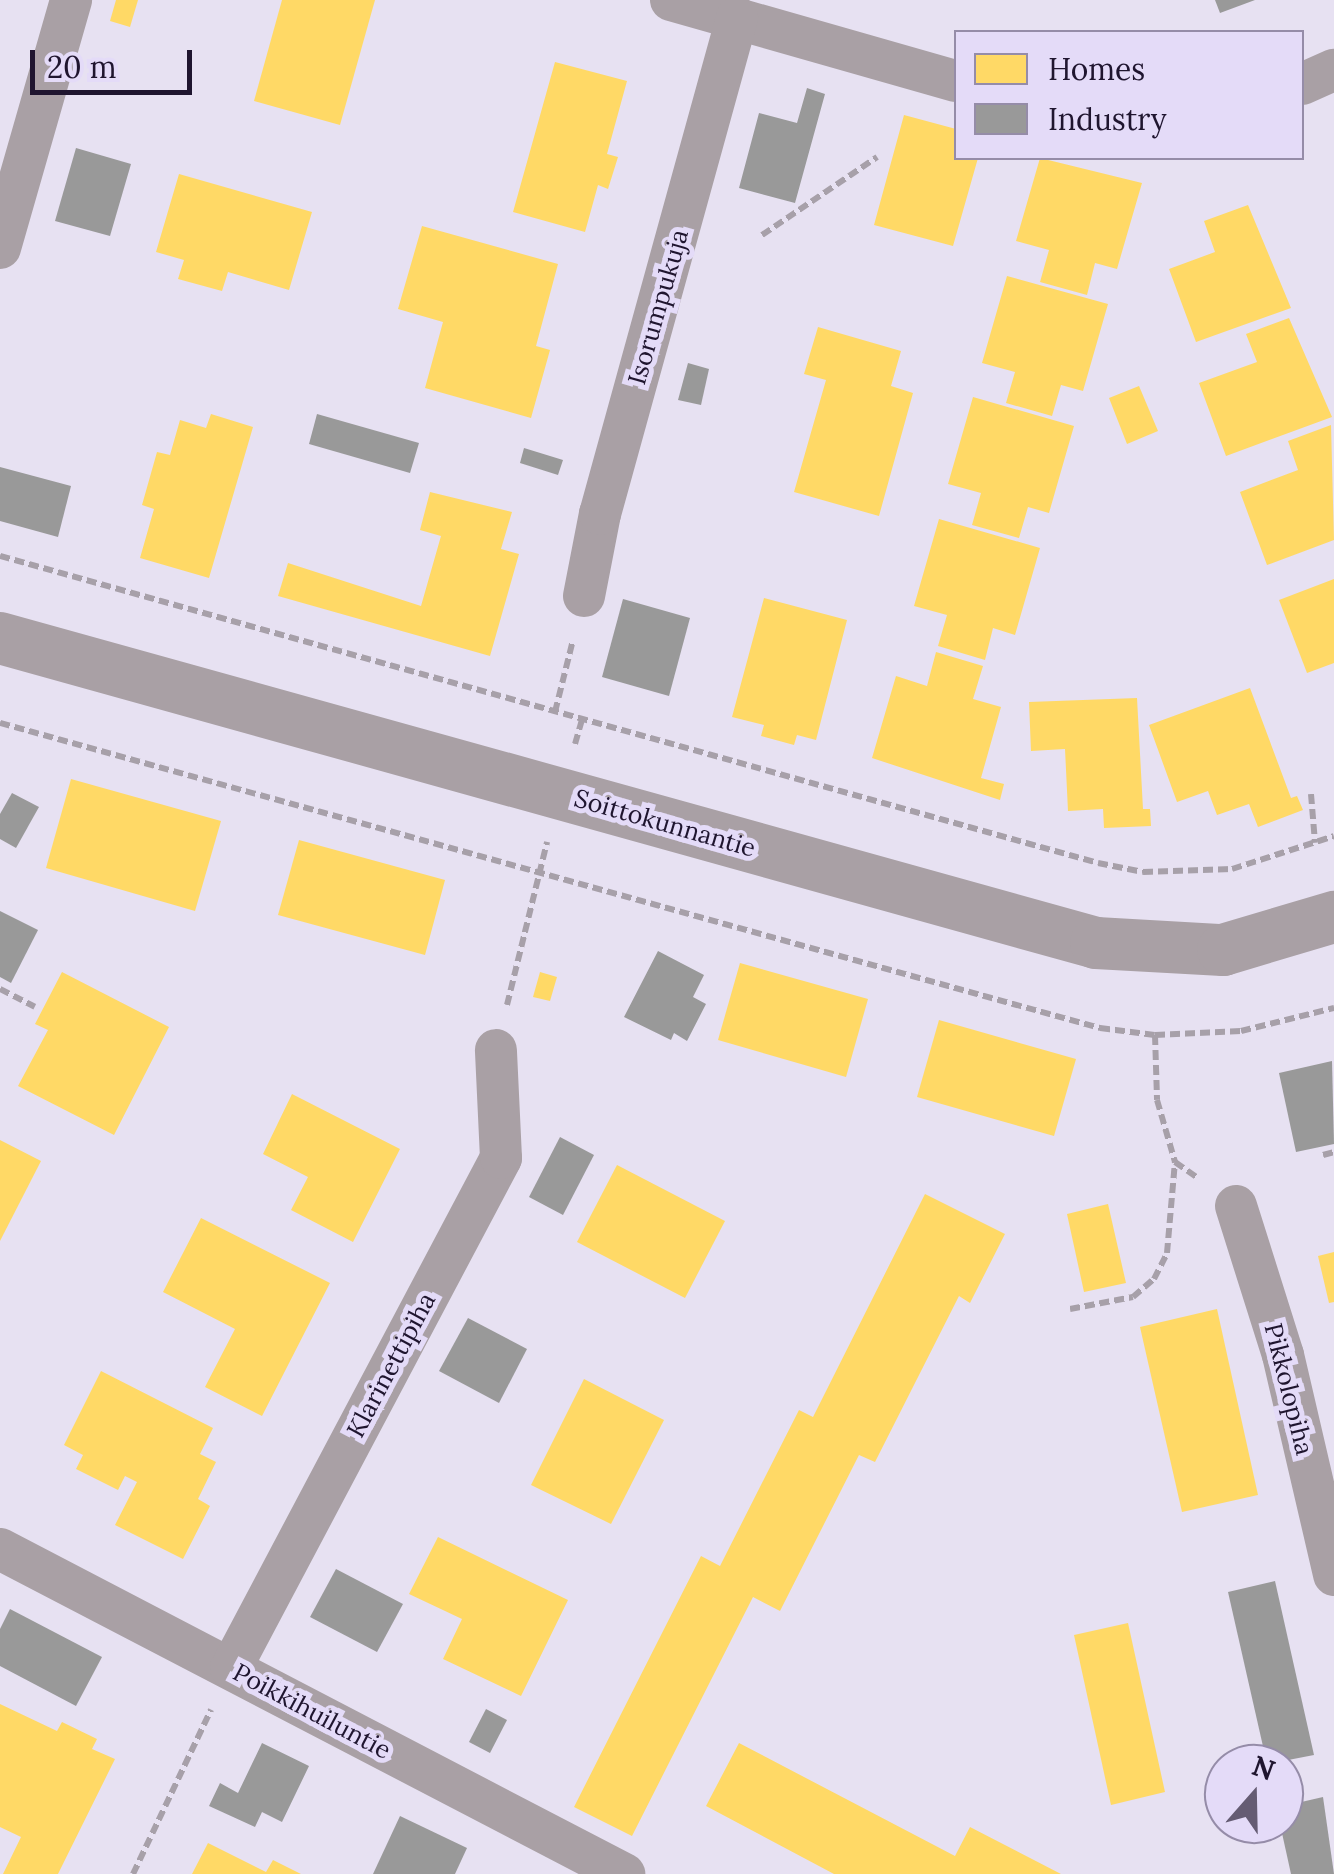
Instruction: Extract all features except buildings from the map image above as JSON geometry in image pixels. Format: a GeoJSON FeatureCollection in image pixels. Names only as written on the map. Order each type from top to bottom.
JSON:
{"type":"FeatureCollection","features":[{"type":"Feature","properties":{"kind":"street"},"geometry":{"type":"LineString","coordinates":[[0,248],[71,0]]}},
{"type":"Feature","properties":{"kind":"street"},"geometry":{"type":"LineString","coordinates":[[671,0],[954,80]]}},
{"type":"Feature","properties":{"kind":"street","name":"Isorumpukuja"},"geometry":{"type":"LineString","coordinates":[[584,596],[600,514],[737,18]]}},
{"type":"Feature","properties":{"kind":"street"},"geometry":{"type":"LineString","coordinates":[[1304,83],[1334,70]]}},
{"type":"Feature","properties":{"kind":"street","name":"Soittokunnantie"},"geometry":{"type":"LineString","coordinates":[[0,638],[1096,943],[1222,950],[1334,918]]}},
{"type":"Feature","properties":{"kind":"street","name":"Klarinettipiha"},"geometry":{"type":"LineString","coordinates":[[231,1668],[500,1158],[496,1050]]}},
{"type":"Feature","properties":{"kind":"street","name":"Pikkolopiha"},"geometry":{"type":"LineString","coordinates":[[1236,1206],[1283,1355],[1334,1575]]}},
{"type":"Feature","properties":{"kind":"street","name":"Poikkihuiluntie"},"geometry":{"type":"LineString","coordinates":[[0,1549],[624,1874]]}},
{"type":"Feature","properties":{"kind":"path"},"geometry":{"type":"LineString","coordinates":[[762,235],[877,157]]}},
{"type":"Feature","properties":{"kind":"path"},"geometry":{"type":"LineString","coordinates":[[0,556],[1143,872],[1232,869],[1334,836]]}},
{"type":"Feature","properties":{"kind":"path"},"geometry":{"type":"LineString","coordinates":[[554,712],[584,596]]}},
{"type":"Feature","properties":{"kind":"path"},"geometry":{"type":"LineString","coordinates":[[496,1050],[538,874],[582,720]]}},
{"type":"Feature","properties":{"kind":"path"},"geometry":{"type":"LineString","coordinates":[[0,723],[1100,1028],[1155,1036],[1241,1031],[1334,1008]]}},
{"type":"Feature","properties":{"kind":"path"},"geometry":{"type":"LineString","coordinates":[[1311,794],[1314,843]]}},
{"type":"Feature","properties":{"kind":"path"},"geometry":{"type":"LineString","coordinates":[[0,990],[35,1007]]}},
{"type":"Feature","properties":{"kind":"path"},"geometry":{"type":"LineString","coordinates":[[1070,1309],[1132,1297],[1154,1279],[1167,1253],[1175,1162],[1158,1100],[1155,1036]]}},
{"type":"Feature","properties":{"kind":"path"},"geometry":{"type":"LineString","coordinates":[[1324,1154],[1334,1152]]}},
{"type":"Feature","properties":{"kind":"path"},"geometry":{"type":"LineString","coordinates":[[1175,1162],[1236,1206]]}},
{"type":"Feature","properties":{"kind":"path"},"geometry":{"type":"LineString","coordinates":[[133,1874],[231,1668]]}}]}
